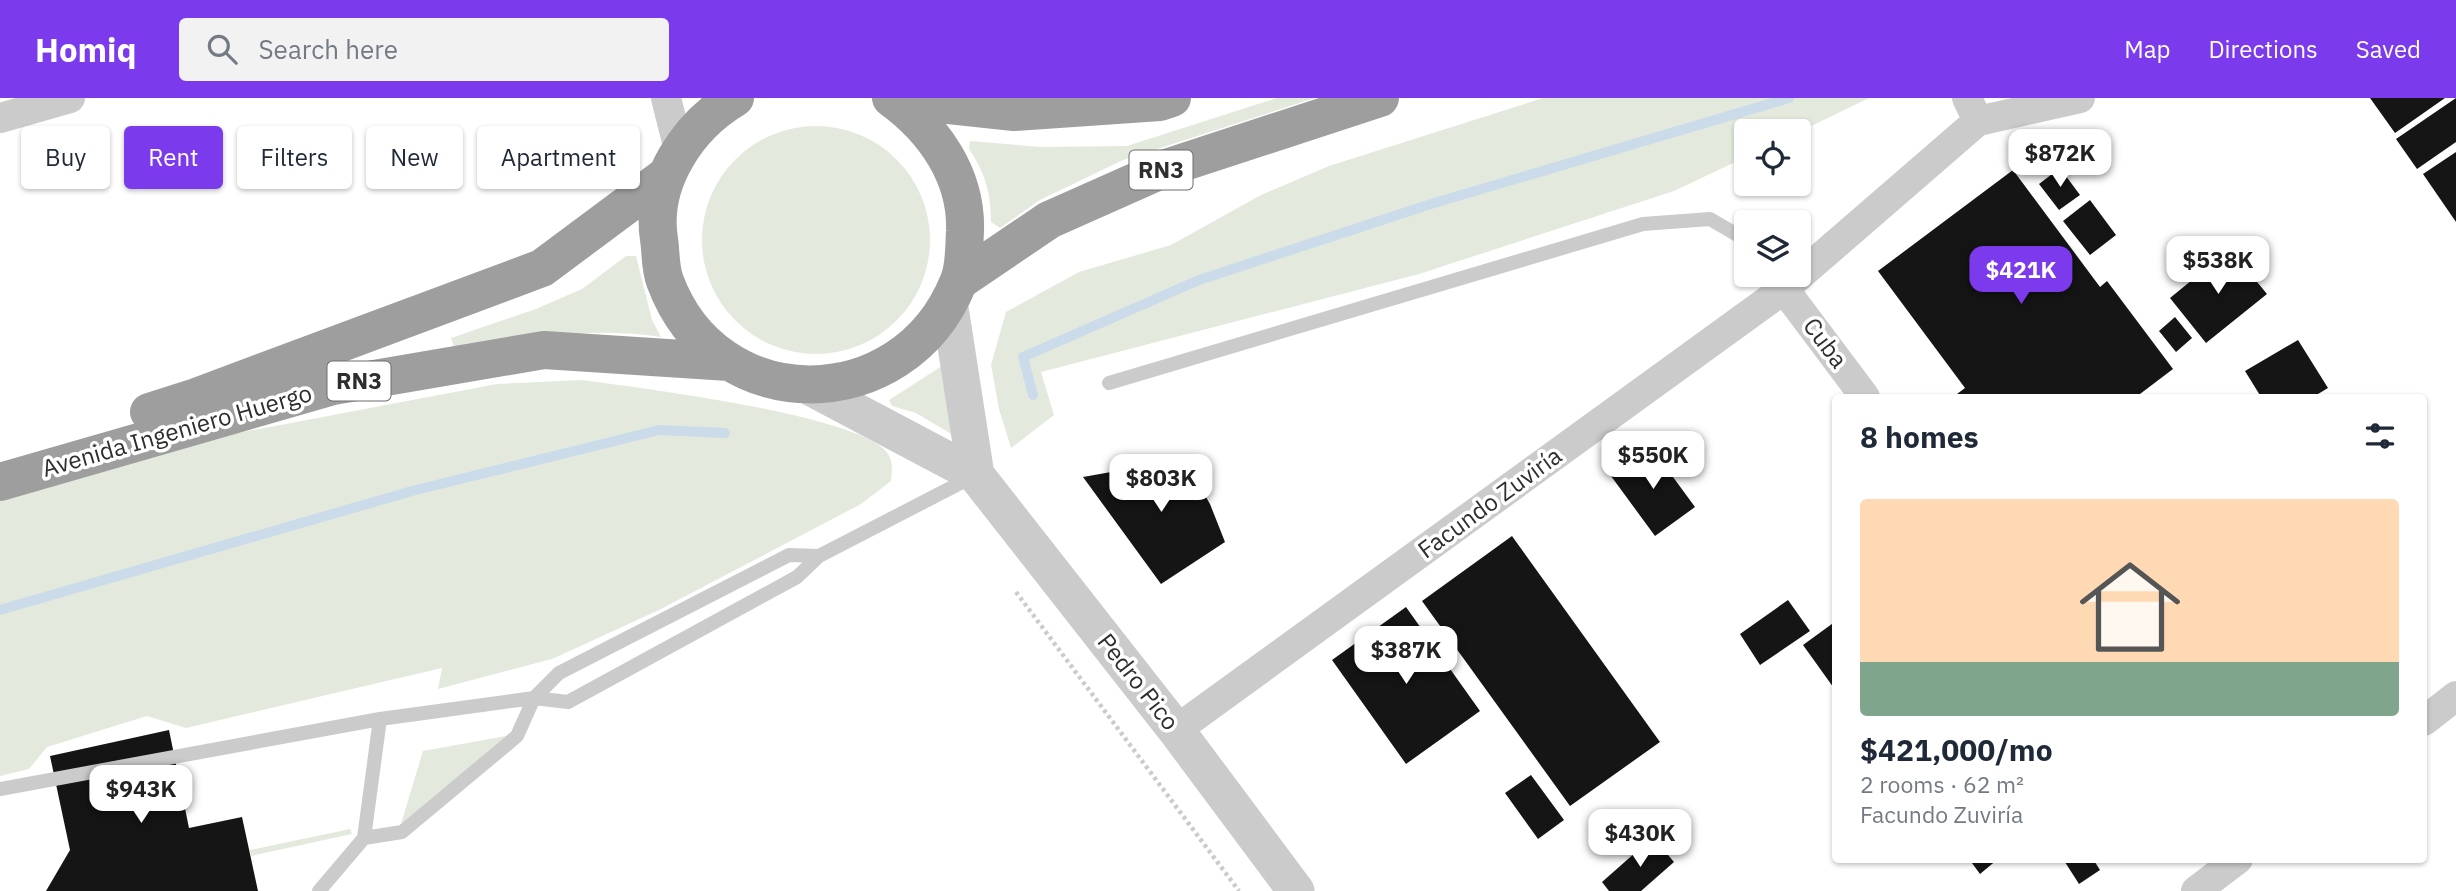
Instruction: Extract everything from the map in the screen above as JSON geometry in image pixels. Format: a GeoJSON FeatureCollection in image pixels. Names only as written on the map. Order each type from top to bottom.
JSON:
{"type":"FeatureCollection","features":[{"type":"Feature","properties":{"kind":"highway","name":"Avenida Ingeniero Huergo"},"geometry":{"type":"LineString","coordinates":[[0,457],[196,397],[542,268],[673,163],[711,112],[735,98]]}},
{"type":"Feature","properties":{"kind":"highway","name":"Avenida Ingeniero Huergo"},"geometry":{"type":"LineString","coordinates":[[892,98],[1014,112],[1160,102],[1172,98]]}},
{"type":"Feature","properties":{"kind":"highway","name":"Avenida Ingeniero Huergo"},"geometry":{"type":"LineString","coordinates":[[892,98],[929,129],[954,169],[965,215],[954,291]]}},
{"type":"Feature","properties":{"kind":"highway","name":"Avenida Ingeniero Huergo"},"geometry":{"type":"LineString","coordinates":[[673,163],[657,227],[664,279],[690,326],[729,362],[767,380],[808,386],[851,380],[891,364],[925,337],[954,291],[1049,220],[1166,168],[1380,98]]}},
{"type":"Feature","properties":{"kind":"highway","name":"Avenida Ingeniero Huergo"},"geometry":{"type":"LineString","coordinates":[[0,482],[333,386],[544,350],[729,362]]}},
{"type":"Feature","properties":{"kind":"street"},"geometry":{"type":"LineString","coordinates":[[0,118],[70,98]]}},
{"type":"Feature","properties":{"kind":"street"},"geometry":{"type":"LineString","coordinates":[[666,98],[673,163]]}},
{"type":"Feature","properties":{"kind":"street","name":"Facundo Zuviría"},"geometry":{"type":"LineString","coordinates":[[1811,254],[1973,110],[2080,98]]}},
{"type":"Feature","properties":{"kind":"street","name":"Facundo Zuviría"},"geometry":{"type":"LineString","coordinates":[[1176,730],[1772,287]]}},
{"type":"Feature","properties":{"kind":"street","name":"Cuba"},"geometry":{"type":"LineString","coordinates":[[1783,287],[1863,394]]}},
{"type":"Feature","properties":{"kind":"street","name":"Pedro Pico"},"geometry":{"type":"LineString","coordinates":[[954,291],[976,475]]}},
{"type":"Feature","properties":{"kind":"street","name":"Pedro Pico"},"geometry":{"type":"LineString","coordinates":[[808,386],[976,475],[1176,730],[1288,888]]}},
{"type":"Feature","properties":{"kind":"street"},"geometry":{"type":"LineString","coordinates":[[2427,718],[2456,696]]}},
{"type":"Feature","properties":{"kind":"street"},"geometry":{"type":"LineString","coordinates":[[2196,891],[2227,870]]}},
{"type":"Feature","properties":{"kind":"lane"},"geometry":{"type":"LineString","coordinates":[[1109,383],[1643,224],[1710,219],[1734,233]]}},
{"type":"Feature","properties":{"kind":"lane"},"geometry":{"type":"LineString","coordinates":[[0,789],[380,719],[534,698],[568,702],[797,577],[819,556],[976,475]]}},
{"type":"Feature","properties":{"kind":"lane"},"geometry":{"type":"LineString","coordinates":[[364,838],[402,832],[517,736],[534,698],[559,673],[789,555],[819,556]]}},
{"type":"Feature","properties":{"kind":"lane"},"geometry":{"type":"LineString","coordinates":[[319,891],[364,838],[380,719]]}},
{"type":"Feature","properties":{"kind":"path"},"geometry":{"type":"LineString","coordinates":[[1015,591],[1239,891]]}},
{"type":"Feature","properties":{"kind":"shaded area"},"geometry":{"type":"Polygon","coordinates":[[[1277,98],[1315,98],[1123,160],[1040,200],[1000,228],[991,222],[986,184],[969,149],[970,141],[1041,147],[1127,146],[1277,98]]]}},
{"type":"Feature","properties":{"kind":"shaded area"},"geometry":{"type":"Polygon","coordinates":[[[1543,98],[1869,98],[1811,126],[1811,119],[1734,119],[1734,163],[1674,191],[1419,274],[1041,372],[1054,415],[1011,448],[999,409],[991,365],[1006,312],[1079,272],[1171,245],[1261,195],[1329,166],[1543,98]]]}},
{"type":"Feature","properties":{"kind":"shaded area"},"geometry":{"type":"Polygon","coordinates":[[[805,126],[827,126],[870,139],[897,159],[917,186],[928,218],[928,262],[917,294],[897,321],[870,341],[849,349],[827,354],[805,354],[762,341],[735,321],[715,294],[707,273],[702,251],[702,229],[715,186],[735,159],[762,139],[783,131],[805,126]]]}},
{"type":"Feature","properties":{"kind":"shaded area"},"geometry":{"type":"Polygon","coordinates":[[[626,256],[636,256],[652,320],[661,337],[583,333],[455,350],[451,338],[536,309],[582,289],[626,256]]]}},
{"type":"Feature","properties":{"kind":"shaded area"},"geometry":{"type":"Polygon","coordinates":[[[945,364],[963,441],[916,413],[892,406],[889,400],[945,364]]]}},
{"type":"Feature","properties":{"kind":"shaded area"},"geometry":{"type":"Polygon","coordinates":[[[582,380],[745,405],[837,427],[870,440],[888,454],[891,481],[861,504],[659,610],[552,659],[438,689],[442,668],[186,728],[147,716],[47,747],[29,769],[0,776],[0,496],[190,442],[497,384],[582,380]]]}},
{"type":"Feature","properties":{"kind":"shaded area"},"geometry":{"type":"Polygon","coordinates":[[[506,736],[401,824],[423,751],[506,736]]]}},
{"type":"Feature","properties":{"kind":"shaded area"},"geometry":{"type":"Polygon","coordinates":[[[350,829],[352,834],[251,856],[250,850],[350,829]]]}},
{"type":"Feature","properties":{"kind":"building"},"geometry":{"type":"Polygon","coordinates":[[[2370,98],[2445,98],[2395,133],[2370,98]]]}},
{"type":"Feature","properties":{"kind":"building"},"geometry":{"type":"Polygon","coordinates":[[[2456,98],[2456,142],[2417,169],[2396,139],[2456,98]]]}},
{"type":"Feature","properties":{"kind":"building"},"geometry":{"type":"Polygon","coordinates":[[[2456,152],[2456,222],[2423,174],[2456,152]]]}},
{"type":"Feature","properties":{"kind":"building"},"geometry":{"type":"Polygon","coordinates":[[[2060,168],[2080,195],[2059,210],[2039,184],[2060,168]]]}},
{"type":"Feature","properties":{"kind":"building"},"geometry":{"type":"Polygon","coordinates":[[[2013,170],[2100,287],[2107,281],[2173,369],[2140,394],[1957,394],[1965,388],[1878,271],[2013,170]]]}},
{"type":"Feature","properties":{"kind":"building"},"geometry":{"type":"Polygon","coordinates":[[[2090,200],[2116,235],[2090,255],[2063,221],[2090,200]]]}},
{"type":"Feature","properties":{"kind":"building"},"geometry":{"type":"Polygon","coordinates":[[[2230,249],[2267,294],[2206,343],[2170,298],[2230,249]]]}},
{"type":"Feature","properties":{"kind":"building"},"geometry":{"type":"Polygon","coordinates":[[[2175,317],[2192,338],[2176,352],[2159,331],[2175,317]]]}},
{"type":"Feature","properties":{"kind":"building"},"geometry":{"type":"Polygon","coordinates":[[[2298,340],[2328,388],[2318,394],[2259,394],[2245,371],[2298,340]]]}},
{"type":"Feature","properties":{"kind":"building"},"geometry":{"type":"Polygon","coordinates":[[[1651,447],[1695,507],[1655,536],[1611,476],[1651,447]]]}},
{"type":"Feature","properties":{"kind":"building"},"geometry":{"type":"Polygon","coordinates":[[[1184,459],[1210,504],[1225,542],[1161,584],[1083,477],[1184,459]]]}},
{"type":"Feature","properties":{"kind":"building"},"geometry":{"type":"Polygon","coordinates":[[[1512,536],[1660,742],[1570,806],[1422,601],[1512,536]]]}},
{"type":"Feature","properties":{"kind":"building"},"geometry":{"type":"Polygon","coordinates":[[[1788,600],[1810,631],[1760,665],[1740,634],[1788,600]]]}},
{"type":"Feature","properties":{"kind":"building"},"geometry":{"type":"Polygon","coordinates":[[[1406,607],[1480,711],[1406,764],[1332,660],[1406,607]]]}},
{"type":"Feature","properties":{"kind":"building"},"geometry":{"type":"Polygon","coordinates":[[[1832,624],[1832,685],[1803,645],[1832,624]]]}},
{"type":"Feature","properties":{"kind":"building"},"geometry":{"type":"Polygon","coordinates":[[[169,730],[189,828],[242,817],[258,891],[46,891],[70,850],[50,756],[169,730]]]}},
{"type":"Feature","properties":{"kind":"building"},"geometry":{"type":"Polygon","coordinates":[[[1531,775],[1564,820],[1538,839],[1505,793],[1531,775]]]}},
{"type":"Feature","properties":{"kind":"building"},"geometry":{"type":"Polygon","coordinates":[[[1653,837],[1674,862],[1641,891],[1609,891],[1602,882],[1653,837]]]}},
{"type":"Feature","properties":{"kind":"building"},"geometry":{"type":"Polygon","coordinates":[[[1972,863],[1993,863],[1980,874],[1972,863]]]}},
{"type":"Feature","properties":{"kind":"building"},"geometry":{"type":"Polygon","coordinates":[[[2066,863],[2096,863],[2100,870],[2079,884],[2066,863]]]}},
{"type":"Feature","properties":{"kind":"waterway"},"geometry":{"type":"LineString","coordinates":[[1033,395],[1023,357],[1199,280],[1431,204],[1789,98]]}},
{"type":"Feature","properties":{"kind":"waterway"},"geometry":{"type":"LineString","coordinates":[[0,610],[412,491],[659,430],[725,433]]}}]}
